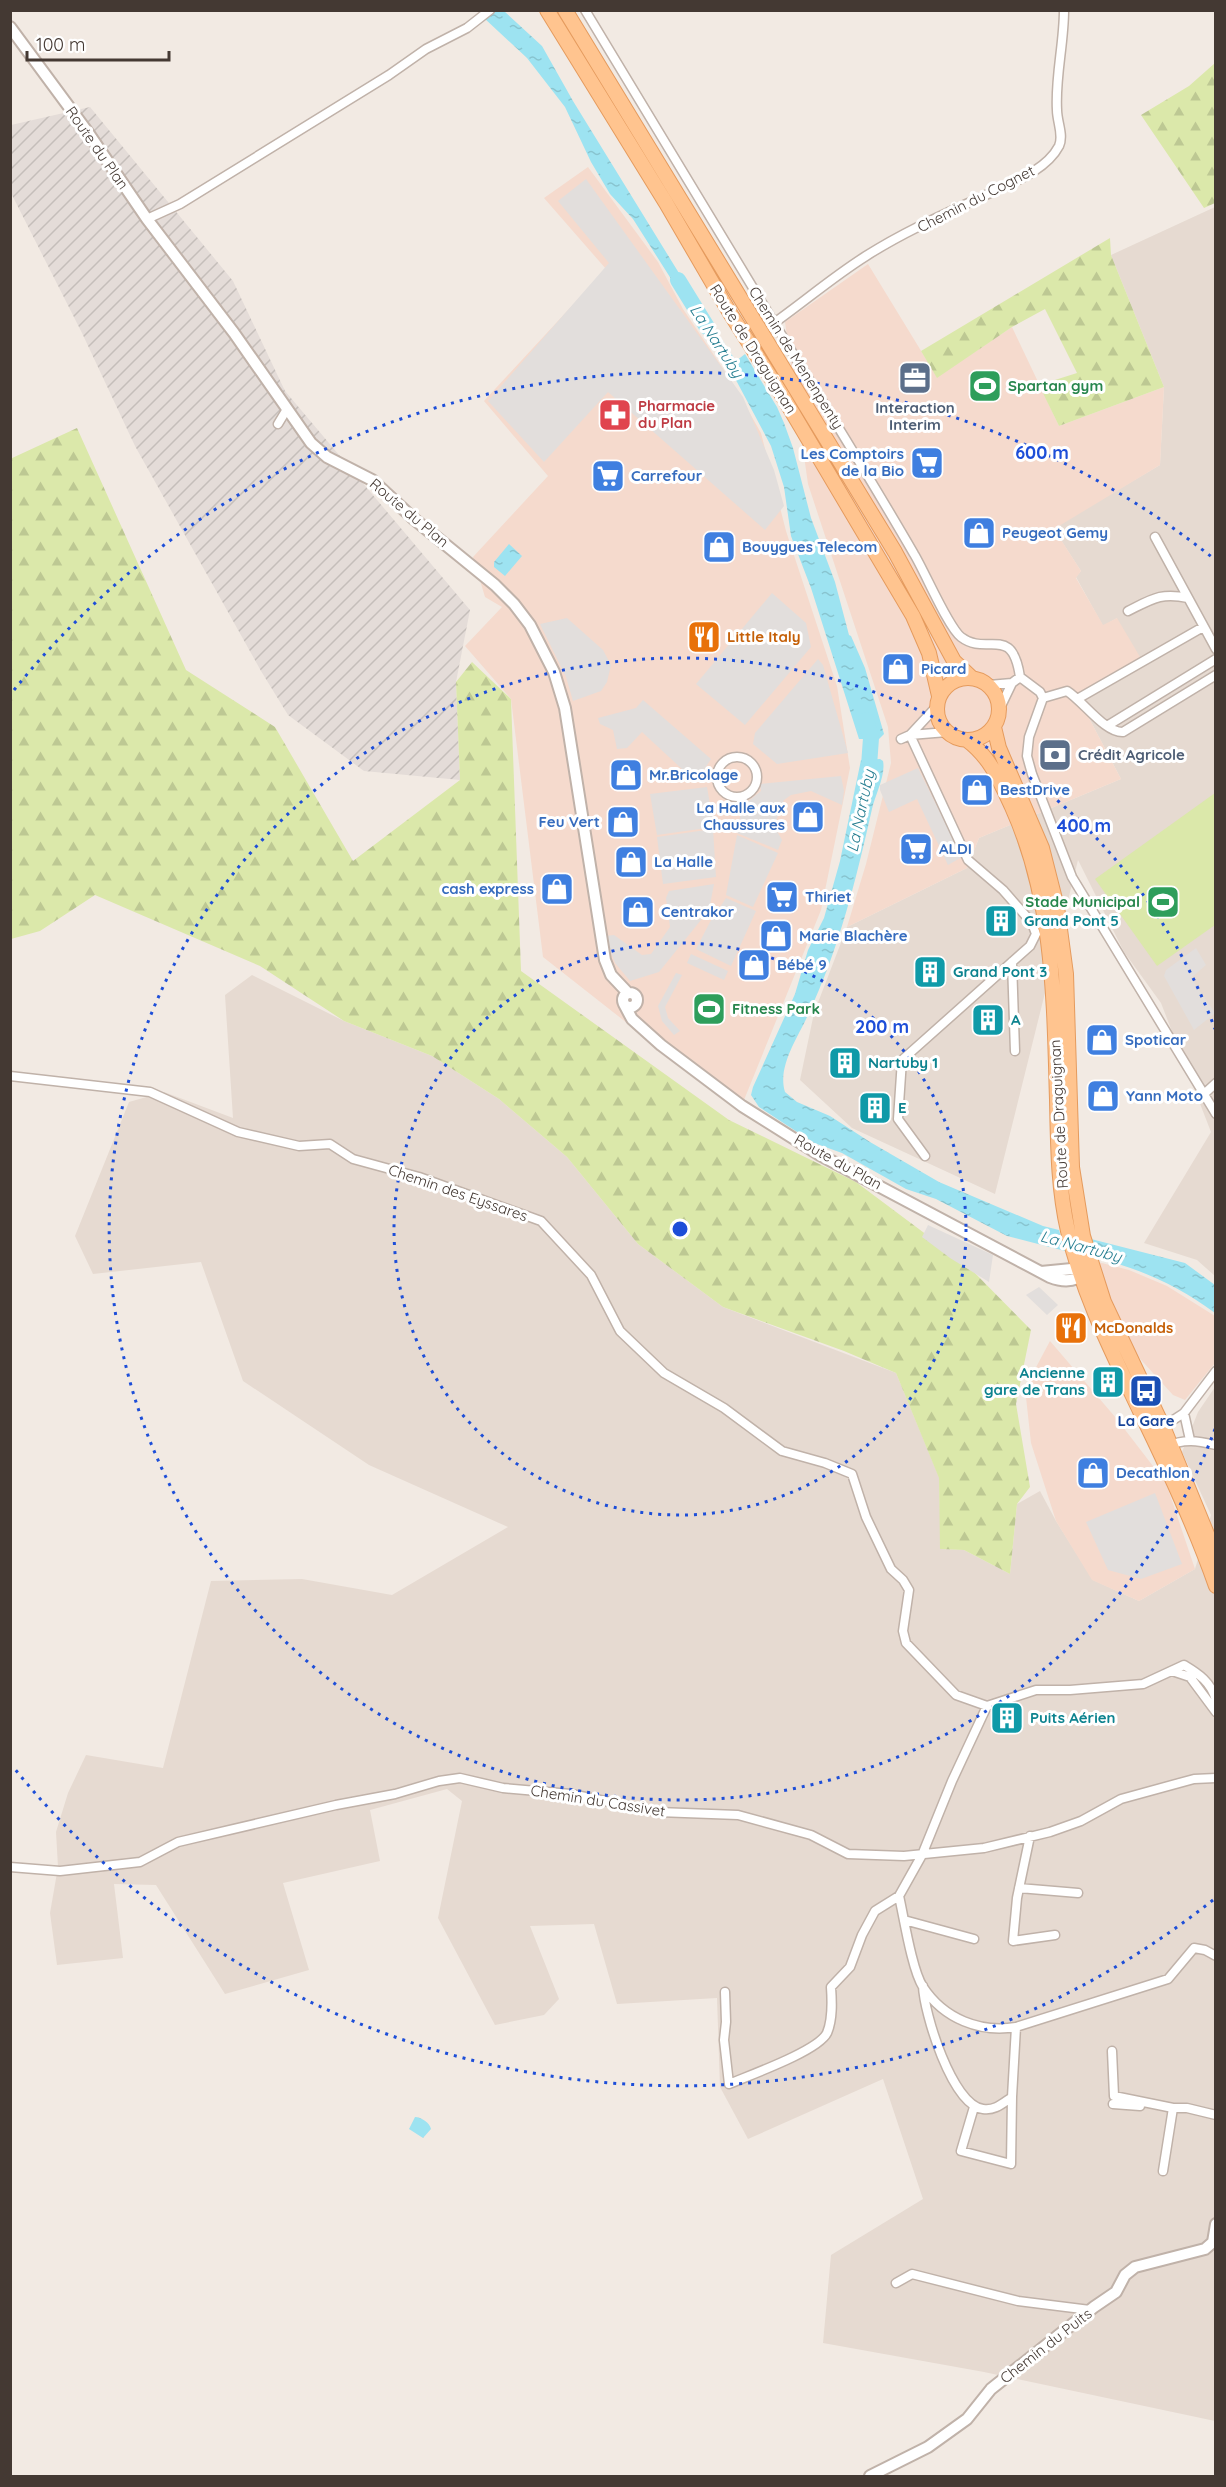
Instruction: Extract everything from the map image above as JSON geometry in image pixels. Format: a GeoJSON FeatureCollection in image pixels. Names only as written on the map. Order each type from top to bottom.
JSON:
{"type":"FeatureCollection","features":[{"type":"Feature","properties":{"kind":"main road","name":"Route de Draguignan"},"geometry":{"type":"LineString","coordinates":[[547,10],[666,203],[729,313],[782,395],[913,616],[929,652],[938,701]]}},
{"type":"Feature","properties":{"kind":"main road","name":"Route de Draguignan"},"geometry":{"type":"LineString","coordinates":[[565,10],[895,552],[954,661],[972,678]]}},
{"type":"Feature","properties":{"kind":"main road"},"geometry":{"type":"LineString","coordinates":[[972,678],[989,685],[997,696],[1000,708],[994,727],[986,734],[967,740],[947,732],[938,715],[938,701],[953,681],[972,678]]}},
{"type":"Feature","properties":{"kind":"main road","name":"Route de Draguignan"},"geometry":{"type":"LineString","coordinates":[[994,727],[999,748],[1042,848],[1057,907],[1066,974],[1072,1167],[1083,1236],[1085,1268],[1102,1332],[1162,1459],[1215,1586]]}},
{"type":"Feature","properties":{"kind":"main road","name":"Route de Draguignan"},"geometry":{"type":"LineString","coordinates":[[967,740],[976,747],[995,770],[1005,790],[1029,851],[1044,910],[1054,984],[1059,1168],[1067,1229],[1074,1253],[1085,1268],[1165,1423],[1170,1445],[1215,1556]]}},
{"type":"Feature","properties":{"kind":"street"},"geometry":{"type":"LineString","coordinates":[[147,219],[180,204],[389,75],[426,49],[467,28],[490,10]]}},
{"type":"Feature","properties":{"kind":"street","name":"Chemin du Cognet"},"geometry":{"type":"LineString","coordinates":[[774,323],[866,256],[950,212],[1020,180],[1044,164],[1060,144],[1056,112],[1057,81],[1062,59],[1064,10]]}},
{"type":"Feature","properties":{"kind":"street","name":"Chemin de Menenpenty"},"geometry":{"type":"LineString","coordinates":[[585,11],[884,501],[930,581],[956,633],[977,644],[999,644],[1010,649],[1018,658],[1020,676]]}},
{"type":"Feature","properties":{"kind":"street","name":"Route du Plan"},"geometry":{"type":"LineString","coordinates":[[10,27],[89,134],[147,219],[234,333],[311,443],[327,457],[372,480],[414,519],[495,585],[530,625],[554,672],[565,708],[605,960],[612,975],[615,993],[633,1019],[684,1065],[742,1106],[820,1155],[1041,1272],[1085,1268]]}},
{"type":"Feature","properties":{"kind":"street"},"geometry":{"type":"LineString","coordinates":[[278,424],[287,408]]}},
{"type":"Feature","properties":{"kind":"street"},"geometry":{"type":"LineString","coordinates":[[1155,537],[1215,649]]}},
{"type":"Feature","properties":{"kind":"street"},"geometry":{"type":"LineString","coordinates":[[1128,611],[1155,597],[1174,595],[1188,598]]}},
{"type":"Feature","properties":{"kind":"street"},"geometry":{"type":"LineString","coordinates":[[1079,698],[1203,627]]}},
{"type":"Feature","properties":{"kind":"street"},"geometry":{"type":"LineString","coordinates":[[1107,726],[1215,659]]}},
{"type":"Feature","properties":{"kind":"street"},"geometry":{"type":"LineString","coordinates":[[1043,698],[1067,691],[1079,698],[1107,726],[1118,732],[1130,729],[1215,675]]}},
{"type":"Feature","properties":{"kind":"street"},"geometry":{"type":"LineString","coordinates":[[1000,708],[1012,682],[1020,676],[1040,692],[1043,698],[1029,737],[1027,756],[1072,877],[1215,1114]]}},
{"type":"Feature","properties":{"kind":"street"},"geometry":{"type":"LineString","coordinates":[[989,685],[1012,682]]}},
{"type":"Feature","properties":{"kind":"street"},"geometry":{"type":"LineString","coordinates":[[910,735],[938,701]]}},
{"type":"Feature","properties":{"kind":"street"},"geometry":{"type":"LineString","coordinates":[[901,739],[910,735],[947,732]]}},
{"type":"Feature","properties":{"kind":"street"},"geometry":{"type":"LineString","coordinates":[[910,735],[968,860],[1003,890],[1032,923],[1036,934],[1030,946],[902,1060],[898,1119],[925,1156]]}},
{"type":"Feature","properties":{"kind":"street"},"geometry":{"type":"LineString","coordinates":[[740,757],[754,765],[757,782],[747,794],[734,797],[722,790],[718,784],[718,773],[726,761],[740,757]]}},
{"type":"Feature","properties":{"kind":"street"},"geometry":{"type":"LineString","coordinates":[[1012,962],[1015,1050]]}},
{"type":"Feature","properties":{"kind":"street","name":"Route du Plan"},"geometry":{"type":"LineString","coordinates":[[612,975],[628,993]]}},
{"type":"Feature","properties":{"kind":"street"},"geometry":{"type":"LineString","coordinates":[[628,993],[636,996],[636,1004],[630,1007],[624,1004],[623,997],[628,993]]}},
{"type":"Feature","properties":{"kind":"street","name":"Route du Plan"},"geometry":{"type":"LineString","coordinates":[[636,1004],[648,1033]]}},
{"type":"Feature","properties":{"kind":"street","name":"Chemin des Eyssares"},"geometry":{"type":"LineString","coordinates":[[10,1076],[150,1092],[238,1132],[299,1146],[330,1144],[353,1159],[419,1178],[541,1221],[591,1275],[620,1331],[664,1373],[724,1408],[782,1452],[825,1463],[852,1474],[866,1518],[891,1569],[903,1580],[909,1590],[903,1631],[906,1642],[956,1695],[987,1706]]}},
{"type":"Feature","properties":{"kind":"street"},"geometry":{"type":"LineString","coordinates":[[1204,1094],[1215,1083]]}},
{"type":"Feature","properties":{"kind":"street"},"geometry":{"type":"LineString","coordinates":[[1121,1371],[1137,1392],[1150,1415],[1165,1423],[1184,1413],[1215,1371]]}},
{"type":"Feature","properties":{"kind":"street"},"geometry":{"type":"LineString","coordinates":[[1184,1413],[1190,1440]]}},
{"type":"Feature","properties":{"kind":"street"},"geometry":{"type":"LineString","coordinates":[[1162,1459],[1165,1448],[1170,1445],[1190,1440],[1215,1445]]}},
{"type":"Feature","properties":{"kind":"street"},"geometry":{"type":"LineString","coordinates":[[725,1992],[724,2040],[729,2084],[808,2050],[827,2034],[832,2011],[831,1987],[849,1967],[875,1911],[899,1896],[922,1855],[952,1781],[987,1706],[1036,1690],[1070,1690],[1143,1684],[1184,1665],[1196,1672],[1213,1688],[1215,1700]]}},
{"type":"Feature","properties":{"kind":"street"},"geometry":{"type":"LineString","coordinates":[[1172,1671],[1190,1677],[1215,1712]]}},
{"type":"Feature","properties":{"kind":"street","name":"Chemin du Cassivet"},"geometry":{"type":"LineString","coordinates":[[10,1867],[60,1870],[140,1862],[178,1842],[460,1778],[503,1788],[571,1794],[658,1812],[738,1815],[811,1835],[848,1854],[874,1856],[922,1855],[984,1848],[1067,1826],[1121,1799],[1194,1779],[1215,1778]]}},
{"type":"Feature","properties":{"kind":"street"},"geometry":{"type":"LineString","coordinates":[[1030,1836],[1019,1888],[1013,1941],[1055,1935]]}},
{"type":"Feature","properties":{"kind":"street"},"geometry":{"type":"LineString","coordinates":[[1019,1888],[1078,1893]]}},
{"type":"Feature","properties":{"kind":"street"},"geometry":{"type":"LineString","coordinates":[[899,1896],[923,1986],[923,2003],[949,2071],[963,2095],[974,2107],[984,2110],[996,2108],[1012,2097]]}},
{"type":"Feature","properties":{"kind":"street"},"geometry":{"type":"LineString","coordinates":[[904,1920],[974,1939]]}},
{"type":"Feature","properties":{"kind":"street"},"geometry":{"type":"LineString","coordinates":[[923,1986],[950,2014],[978,2027],[1000,2030],[1168,1979],[1194,1948],[1205,1950],[1215,1956]]}},
{"type":"Feature","properties":{"kind":"street"},"geometry":{"type":"LineString","coordinates":[[974,2107],[960,2151],[1011,2164],[1016,2027]]}},
{"type":"Feature","properties":{"kind":"street"},"geometry":{"type":"LineString","coordinates":[[1112,2051],[1114,2096],[1173,2108]]}},
{"type":"Feature","properties":{"kind":"street"},"geometry":{"type":"LineString","coordinates":[[1113,2104],[1187,2108],[1215,2115]]}},
{"type":"Feature","properties":{"kind":"street"},"geometry":{"type":"LineString","coordinates":[[1163,2171],[1173,2108]]}},
{"type":"Feature","properties":{"kind":"street","name":"Chemin du Puits"},"geometry":{"type":"LineString","coordinates":[[870,2476],[944,2437],[967,2419],[991,2389],[1116,2292],[1125,2275],[1135,2267],[1206,2249],[1212,2242],[1215,2224]]}},
{"type":"Feature","properties":{"kind":"street"},"geometry":{"type":"LineString","coordinates":[[896,2283],[912,2274],[1018,2301],[1090,2310]]}},
{"type":"Feature","properties":{"kind":"shaded area"},"geometry":{"type":"Polygon","coordinates":[[[90,107],[233,281],[285,391],[470,610],[456,682],[460,780],[364,771],[288,715],[135,446],[82,333],[11,193],[11,125],[90,107]]]}},
{"type":"Feature","properties":{"kind":"shaded area"},"geometry":{"type":"Polygon","coordinates":[[[588,167],[658,262],[683,309],[732,382],[761,433],[786,531],[837,686],[850,768],[821,910],[744,1100],[641,1034],[543,957],[511,699],[465,646],[502,607],[485,597],[473,557],[548,476],[484,401],[606,269],[544,198],[588,167]]]}},
{"type":"Feature","properties":{"kind":"shaded area"},"geometry":{"type":"Polygon","coordinates":[[[586,179],[743,397],[774,470],[784,506],[765,530],[608,392],[544,462],[488,401],[609,263],[558,201],[586,179]]]}},
{"type":"Feature","properties":{"kind":"shaded area"},"geometry":{"type":"Polygon","coordinates":[[[1215,207],[1215,1276],[1197,1260],[1144,1243],[1211,1132],[1161,1003],[1124,952],[1078,860],[995,1194],[852,1128],[800,1080],[814,1013],[847,927],[967,868],[979,838],[1121,779],[1080,701],[1117,618],[1103,626],[1076,577],[1081,571],[1053,528],[1160,465],[1164,387],[1111,255],[1215,207]]]}},
{"type":"Feature","properties":{"kind":"shaded area"},"geometry":{"type":"Polygon","coordinates":[[[868,264],[937,377],[1012,327],[1059,426],[1164,387],[1160,465],[1054,529],[1081,571],[1076,578],[1103,625],[1117,618],[1143,662],[1080,701],[1121,779],[979,838],[967,868],[847,927],[866,864],[891,763],[888,727],[808,484],[785,322],[868,264]]]}},
{"type":"Feature","properties":{"kind":"shaded area"},"geometry":{"type":"Polygon","coordinates":[[[772,593],[806,623],[811,647],[745,725],[696,684],[772,593]]]}},
{"type":"Feature","properties":{"kind":"shaded area"},"geometry":{"type":"Polygon","coordinates":[[[567,618],[603,650],[611,665],[607,682],[601,691],[573,701],[566,677],[540,624],[567,618]]]}},
{"type":"Feature","properties":{"kind":"shaded area"},"geometry":{"type":"Polygon","coordinates":[[[818,659],[823,665],[848,753],[777,764],[753,744],[755,733],[818,659]]]}},
{"type":"Feature","properties":{"kind":"shaded area"},"geometry":{"type":"Polygon","coordinates":[[[643,700],[711,759],[696,782],[642,732],[627,748],[617,749],[613,730],[600,724],[598,718],[636,708],[643,700]]]}},
{"type":"Feature","properties":{"kind":"shaded area"},"geometry":{"type":"Polygon","coordinates":[[[918,768],[962,857],[948,865],[917,799],[889,812],[880,790],[880,785],[918,768]]]}},
{"type":"Feature","properties":{"kind":"shaded area"},"geometry":{"type":"Polygon","coordinates":[[[841,776],[844,791],[842,805],[811,791],[791,795],[784,800],[774,826],[782,840],[778,850],[737,833],[742,806],[761,791],[760,784],[841,776]]]}},
{"type":"Feature","properties":{"kind":"shaded area"},"geometry":{"type":"Polygon","coordinates":[[[707,787],[714,827],[657,835],[650,794],[707,787]]]}},
{"type":"Feature","properties":{"kind":"shaded area"},"geometry":{"type":"Polygon","coordinates":[[[713,829],[716,877],[663,884],[657,837],[713,829]]]}},
{"type":"Feature","properties":{"kind":"shaded area"},"geometry":{"type":"Polygon","coordinates":[[[737,835],[778,853],[753,907],[726,895],[737,835]]]}},
{"type":"Feature","properties":{"kind":"shaded area"},"geometry":{"type":"Polygon","coordinates":[[[714,884],[709,910],[659,972],[630,981],[615,963],[605,936],[614,935],[642,955],[651,954],[670,927],[666,898],[669,891],[714,884]]]}},
{"type":"Feature","properties":{"kind":"shaded area"},"geometry":{"type":"Polygon","coordinates":[[[726,898],[756,911],[731,966],[696,949],[726,898]]]}},
{"type":"Feature","properties":{"kind":"shaded area"},"geometry":{"type":"Polygon","coordinates":[[[1196,948],[1206,965],[1191,978],[1215,1013],[1194,1030],[1164,976],[1166,970],[1196,948]]]}},
{"type":"Feature","properties":{"kind":"shaded area"},"geometry":{"type":"Polygon","coordinates":[[[691,954],[728,971],[724,980],[687,963],[691,954]]]}},
{"type":"Feature","properties":{"kind":"shaded area"},"geometry":{"type":"Polygon","coordinates":[[[676,973],[682,975],[665,1007],[668,1018],[680,1031],[674,1035],[662,1021],[658,1006],[676,973]]]}},
{"type":"Feature","properties":{"kind":"shaded area"},"geometry":{"type":"Polygon","coordinates":[[[252,975],[344,1021],[432,1056],[499,1099],[567,1157],[638,1244],[723,1307],[896,1373],[939,1477],[941,1549],[964,1550],[1010,1574],[1017,1504],[1040,1491],[1093,1580],[1139,1601],[1195,1569],[1211,1515],[1182,1452],[1198,1412],[1215,1387],[1215,2421],[984,2372],[823,2343],[831,2255],[923,2199],[883,2079],[748,2139],[720,2087],[717,1998],[617,2004],[594,1924],[530,1926],[559,1999],[544,2015],[495,2025],[438,1918],[462,1801],[447,1789],[370,1810],[380,1861],[283,1883],[309,1970],[225,1994],[156,1885],[114,1884],[123,1958],[57,1965],[50,1913],[58,1867],[56,1832],[68,1793],[86,1755],[163,1768],[211,1581],[302,1579],[392,1595],[508,1527],[369,1465],[243,1381],[201,1262],[93,1274],[75,1236],[129,1102],[164,1092],[233,1118],[225,995],[252,975]]]}},
{"type":"Feature","properties":{"kind":"shaded area"},"geometry":{"type":"Polygon","coordinates":[[[928,1225],[993,1255],[989,1282],[950,1258],[922,1237],[928,1225]]]}},
{"type":"Feature","properties":{"kind":"shaded area"},"geometry":{"type":"Polygon","coordinates":[[[1098,1262],[1129,1270],[1167,1286],[1215,1316],[1215,1363],[1185,1400],[1173,1395],[1133,1351],[1116,1315],[1098,1262]]]}},
{"type":"Feature","properties":{"kind":"shaded area"},"geometry":{"type":"Polygon","coordinates":[[[1039,1287],[1058,1305],[1047,1315],[1026,1295],[1039,1287]]]}},
{"type":"Feature","properties":{"kind":"shaded area"},"geometry":{"type":"Polygon","coordinates":[[[1050,1341],[1116,1418],[1166,1483],[1195,1569],[1139,1601],[1092,1580],[1056,1521],[1031,1443],[1025,1388],[1050,1341]]]}},
{"type":"Feature","properties":{"kind":"shaded area"},"geometry":{"type":"Polygon","coordinates":[[[1155,1493],[1182,1564],[1141,1579],[1108,1570],[1086,1522],[1155,1493]]]}},
{"type":"Feature","properties":{"kind":"green space"},"geometry":{"type":"Polygon","coordinates":[[[1215,63],[1215,203],[1204,208],[1141,115],[1189,86],[1215,63]]]}},
{"type":"Feature","properties":{"kind":"green space"},"geometry":{"type":"Polygon","coordinates":[[[1110,238],[1111,255],[1164,387],[1059,426],[1039,385],[1077,373],[1045,309],[1012,327],[937,378],[921,351],[1110,238]]]}},
{"type":"Feature","properties":{"kind":"green space"},"geometry":{"type":"Polygon","coordinates":[[[77,428],[186,670],[275,727],[353,861],[460,780],[456,682],[472,662],[511,699],[521,971],[729,1120],[856,1182],[967,1265],[1031,1330],[1016,1404],[1030,1487],[1017,1504],[1010,1574],[964,1550],[940,1549],[939,1478],[896,1373],[844,1351],[723,1307],[638,1244],[567,1157],[499,1099],[432,1056],[344,1021],[260,966],[95,895],[40,931],[11,939],[10,459],[77,428]]]}},
{"type":"Feature","properties":{"kind":"green space","name":"Stade Municipal"},"geometry":{"type":"Polygon","coordinates":[[[1215,793],[1215,925],[1157,966],[1095,879],[1215,793]]]}},
{"type":"Feature","properties":{"kind":"water"},"geometry":{"type":"Polygon","coordinates":[[[479,11],[504,11],[542,46],[573,101],[690,291],[687,304],[633,219],[610,194],[591,162],[565,107],[527,58],[479,11]]]}},
{"type":"Feature","properties":{"kind":"water"},"geometry":{"type":"Polygon","coordinates":[[[697,302],[736,361],[745,354],[784,423],[793,448],[811,518],[835,582],[849,635],[865,668],[884,734],[879,739],[859,739],[811,588],[791,536],[784,487],[771,446],[737,382],[693,317],[697,302]]]}},
{"type":"Feature","properties":{"kind":"water"},"geometry":{"type":"Polygon","coordinates":[[[509,544],[522,556],[505,576],[494,567],[494,562],[509,544]]]}},
{"type":"Feature","properties":{"kind":"water"},"geometry":{"type":"Polygon","coordinates":[[[880,759],[884,767],[882,779],[873,803],[846,914],[819,990],[786,1062],[783,1082],[785,1092],[797,1102],[830,1116],[939,1182],[1043,1226],[1059,1230],[1065,1251],[1007,1236],[936,1199],[906,1189],[842,1153],[814,1143],[759,1107],[751,1095],[795,994],[808,950],[824,918],[840,861],[861,760],[880,759]]]}},
{"type":"Feature","properties":{"kind":"water"},"geometry":{"type":"Polygon","coordinates":[[[1091,1239],[1185,1263],[1215,1285],[1215,1313],[1188,1295],[1159,1280],[1128,1267],[1096,1258],[1091,1239]]]}},
{"type":"Feature","properties":{"kind":"water"},"geometry":{"type":"Polygon","coordinates":[[[415,2117],[425,2121],[431,2129],[423,2138],[409,2129],[415,2117]]]}},
{"type":"Feature","properties":{"kind":"waterway","name":"La Nartuby"},"geometry":{"type":"LineString","coordinates":[[678,280],[707,327]]}},
{"type":"Feature","properties":{"kind":"waterway","name":"La Nartuby"},"geometry":{"type":"LineString","coordinates":[[866,720],[871,738],[868,780]]}},
{"type":"Feature","properties":{"kind":"place","name":"Interaction Interim"},"geometry":{"type":"Point","coordinates":[915,378]}},
{"type":"Feature","properties":{"kind":"place","name":"Spartan gym"},"geometry":{"type":"Point","coordinates":[985,386]}},
{"type":"Feature","properties":{"kind":"place","name":"Pharmacie du Plan"},"geometry":{"type":"Point","coordinates":[615,415]}},
{"type":"Feature","properties":{"kind":"place","name":"Les Comptoirs de la Bio"},"geometry":{"type":"Point","coordinates":[927,463]}},
{"type":"Feature","properties":{"kind":"place","name":"Carrefour"},"geometry":{"type":"Point","coordinates":[608,476]}},
{"type":"Feature","properties":{"kind":"place","name":"Peugeot Gemy"},"geometry":{"type":"Point","coordinates":[979,533]}},
{"type":"Feature","properties":{"kind":"place","name":"Bouygues Telecom"},"geometry":{"type":"Point","coordinates":[719,547]}},
{"type":"Feature","properties":{"kind":"place","name":"Little Italy"},"geometry":{"type":"Point","coordinates":[704,637]}},
{"type":"Feature","properties":{"kind":"place","name":"Picard"},"geometry":{"type":"Point","coordinates":[898,669]}},
{"type":"Feature","properties":{"kind":"place","name":"Crédit Agricole"},"geometry":{"type":"Point","coordinates":[1055,755]}},
{"type":"Feature","properties":{"kind":"place","name":"Mr.Bricolage"},"geometry":{"type":"Point","coordinates":[626,775]}},
{"type":"Feature","properties":{"kind":"place","name":"BestDrive"},"geometry":{"type":"Point","coordinates":[977,790]}},
{"type":"Feature","properties":{"kind":"place","name":"La Halle aux Chaussures"},"geometry":{"type":"Point","coordinates":[808,817]}},
{"type":"Feature","properties":{"kind":"place","name":"Feu Vert"},"geometry":{"type":"Point","coordinates":[623,822]}},
{"type":"Feature","properties":{"kind":"place","name":"ALDI"},"geometry":{"type":"Point","coordinates":[916,849]}},
{"type":"Feature","properties":{"kind":"place","name":"La Halle"},"geometry":{"type":"Point","coordinates":[631,862]}},
{"type":"Feature","properties":{"kind":"place","name":"cash express"},"geometry":{"type":"Point","coordinates":[557,889]}},
{"type":"Feature","properties":{"kind":"place","name":"Thiriet"},"geometry":{"type":"Point","coordinates":[782,897]}},
{"type":"Feature","properties":{"kind":"place","name":"Stade Municipal"},"geometry":{"type":"Point","coordinates":[1163,902]}},
{"type":"Feature","properties":{"kind":"place","name":"Centrakor"},"geometry":{"type":"Point","coordinates":[638,912]}},
{"type":"Feature","properties":{"kind":"place","name":"Grand Pont 5"},"geometry":{"type":"Point","coordinates":[1001,921]}},
{"type":"Feature","properties":{"kind":"place","name":"Marie Blachère"},"geometry":{"type":"Point","coordinates":[776,936]}},
{"type":"Feature","properties":{"kind":"place","name":"Bébé 9"},"geometry":{"type":"Point","coordinates":[754,965]}},
{"type":"Feature","properties":{"kind":"place","name":"Grand Pont 3"},"geometry":{"type":"Point","coordinates":[930,972]}},
{"type":"Feature","properties":{"kind":"place","name":"Fitness Park"},"geometry":{"type":"Point","coordinates":[709,1009]}},
{"type":"Feature","properties":{"kind":"place","name":"A"},"geometry":{"type":"Point","coordinates":[988,1020]}},
{"type":"Feature","properties":{"kind":"place","name":"Spoticar"},"geometry":{"type":"Point","coordinates":[1102,1040]}},
{"type":"Feature","properties":{"kind":"place","name":"Nartuby 1"},"geometry":{"type":"Point","coordinates":[845,1063]}},
{"type":"Feature","properties":{"kind":"place","name":"Yann Moto"},"geometry":{"type":"Point","coordinates":[1103,1096]}},
{"type":"Feature","properties":{"kind":"place","name":"E"},"geometry":{"type":"Point","coordinates":[875,1108]}},
{"type":"Feature","properties":{"kind":"place","name":"McDonalds"},"geometry":{"type":"Point","coordinates":[1071,1328]}},
{"type":"Feature","properties":{"kind":"place","name":"Ancienne gare de Trans"},"geometry":{"type":"Point","coordinates":[1108,1382]}},
{"type":"Feature","properties":{"kind":"place","name":"La Gare"},"geometry":{"type":"Point","coordinates":[1146,1391]}},
{"type":"Feature","properties":{"kind":"place","name":"Decathlon"},"geometry":{"type":"Point","coordinates":[1093,1473]}},
{"type":"Feature","properties":{"kind":"place","name":"Puits Aérien"},"geometry":{"type":"Point","coordinates":[1007,1718]}}]}
